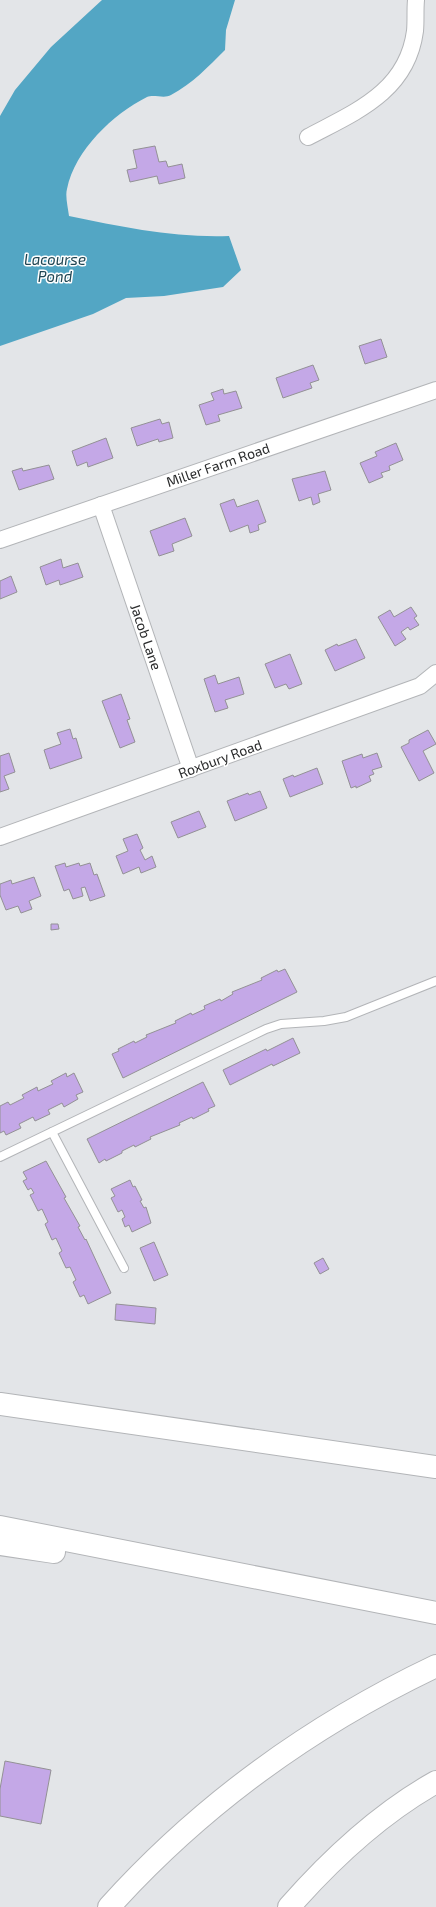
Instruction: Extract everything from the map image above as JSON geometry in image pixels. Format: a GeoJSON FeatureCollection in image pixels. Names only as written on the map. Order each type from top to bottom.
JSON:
{"type":"FeatureCollection","features":[{"type":"Feature","properties":{"kind":"highway"},"geometry":{"type":"LineString","coordinates":[[0,1404],[436,1467]]}},
{"type":"Feature","properties":{"kind":"highway"},"geometry":{"type":"LineString","coordinates":[[318,1450],[436,1457]]}},
{"type":"Feature","properties":{"kind":"highway"},"geometry":{"type":"LineString","coordinates":[[0,1527],[436,1613]]}},
{"type":"Feature","properties":{"kind":"highway"},"geometry":{"type":"LineString","coordinates":[[0,1544],[321,1590]]}},
{"type":"Feature","properties":{"kind":"highway"},"geometry":{"type":"LineString","coordinates":[[109,1907],[166,1848],[239,1786],[277,1758],[340,1716],[436,1666]]}},
{"type":"Feature","properties":{"kind":"highway"},"geometry":{"type":"LineString","coordinates":[[289,1907],[337,1856],[364,1832],[392,1810],[436,1782]]}},
{"type":"Feature","properties":{"kind":"street"},"geometry":{"type":"LineString","coordinates":[[308,137],[359,110],[386,91],[407,60],[415,31],[416,0]]}},
{"type":"Feature","properties":{"kind":"street","name":"Miller Farm Road"},"geometry":{"type":"LineString","coordinates":[[0,540],[436,390]]}},
{"type":"Feature","properties":{"kind":"street","name":"Jacob Lane"},"geometry":{"type":"LineString","coordinates":[[101,505],[191,769]]}},
{"type":"Feature","properties":{"kind":"street","name":"Roxbury Road"},"geometry":{"type":"LineString","coordinates":[[0,837],[420,686],[436,673]]}},
{"type":"Feature","properties":{"kind":"lane"},"geometry":{"type":"LineString","coordinates":[[0,1157],[266,1028],[281,1024],[324,1021],[346,1017],[436,981]]}},
{"type":"Feature","properties":{"kind":"lane"},"geometry":{"type":"LineString","coordinates":[[52,1132],[124,1268]]}},
{"type":"Feature","properties":{"kind":"water","name":"Lacourse Pond"},"geometry":{"type":"Polygon","coordinates":[[[102,0],[235,0],[226,30],[225,50],[213,62],[179,91],[165,97],[150,96],[134,104],[109,123],[87,147],[71,175],[66,192],[69,216],[149,231],[189,235],[229,236],[241,270],[223,287],[164,296],[126,298],[93,314],[0,346],[0,116],[15,90],[51,47],[102,0]]]}},
{"type":"Feature","properties":{"kind":"building"},"geometry":{"type":"Polygon","coordinates":[[[155,146],[159,162],[166,161],[168,167],[182,164],[185,178],[159,184],[157,176],[130,182],[127,170],[137,168],[133,150],[155,146]]]}},
{"type":"Feature","properties":{"kind":"building"},"geometry":{"type":"Polygon","coordinates":[[[381,339],[387,357],[365,364],[359,346],[381,339]]]}},
{"type":"Feature","properties":{"kind":"building"},"geometry":{"type":"Polygon","coordinates":[[[313,365],[319,380],[310,383],[312,388],[283,398],[276,378],[313,365]]]}},
{"type":"Feature","properties":{"kind":"building"},"geometry":{"type":"Polygon","coordinates":[[[223,389],[224,394],[236,391],[242,408],[218,415],[220,421],[206,425],[199,405],[214,400],[211,393],[223,389]]]}},
{"type":"Feature","properties":{"kind":"building"},"geometry":{"type":"Polygon","coordinates":[[[160,419],[162,424],[169,422],[173,438],[159,442],[158,439],[137,446],[131,428],[160,419]]]}},
{"type":"Feature","properties":{"kind":"building"},"geometry":{"type":"Polygon","coordinates":[[[106,438],[113,458],[88,467],[87,462],[77,466],[72,451],[106,438]]]}},
{"type":"Feature","properties":{"kind":"building"},"geometry":{"type":"Polygon","coordinates":[[[396,443],[403,460],[389,466],[390,470],[381,473],[383,477],[369,483],[360,463],[377,456],[375,452],[396,443]]]}},
{"type":"Feature","properties":{"kind":"building"},"geometry":{"type":"Polygon","coordinates":[[[49,465],[54,479],[19,490],[12,471],[22,468],[23,471],[49,465]]]}},
{"type":"Feature","properties":{"kind":"building"},"geometry":{"type":"Polygon","coordinates":[[[325,471],[331,490],[318,494],[320,502],[313,505],[311,497],[299,501],[292,479],[325,471]]]}},
{"type":"Feature","properties":{"kind":"building"},"geometry":{"type":"Polygon","coordinates":[[[234,499],[237,507],[258,500],[266,522],[258,525],[259,530],[250,533],[248,525],[230,532],[220,504],[234,499]]]}},
{"type":"Feature","properties":{"kind":"building"},"geometry":{"type":"Polygon","coordinates":[[[185,518],[192,536],[172,544],[174,551],[159,556],[150,531],[185,518]]]}},
{"type":"Feature","properties":{"kind":"building"},"geometry":{"type":"Polygon","coordinates":[[[61,559],[63,568],[78,563],[83,577],[60,585],[59,580],[46,585],[40,567],[61,559]]]}},
{"type":"Feature","properties":{"kind":"building"},"geometry":{"type":"Polygon","coordinates":[[[11,576],[17,592],[0,599],[0,581],[11,576]]]}},
{"type":"Feature","properties":{"kind":"building"},"geometry":{"type":"Polygon","coordinates":[[[411,607],[417,616],[414,618],[419,625],[410,630],[408,627],[401,632],[406,639],[395,646],[378,617],[390,610],[394,617],[411,607]]]}},
{"type":"Feature","properties":{"kind":"building"},"geometry":{"type":"Polygon","coordinates":[[[356,639],[365,658],[335,671],[325,650],[337,644],[338,646],[356,639]]]}},
{"type":"Feature","properties":{"kind":"building"},"geometry":{"type":"Polygon","coordinates":[[[290,654],[302,684],[289,689],[286,684],[275,688],[265,664],[290,654]]]}},
{"type":"Feature","properties":{"kind":"building"},"geometry":{"type":"Polygon","coordinates":[[[215,675],[218,684],[239,677],[244,694],[225,700],[228,708],[215,712],[204,679],[215,675]]]}},
{"type":"Feature","properties":{"kind":"building"},"geometry":{"type":"Polygon","coordinates":[[[121,694],[130,719],[127,720],[135,742],[120,748],[102,701],[121,694]]]}},
{"type":"Feature","properties":{"kind":"building"},"geometry":{"type":"Polygon","coordinates":[[[70,729],[73,739],[76,738],[82,758],[50,769],[44,750],[61,744],[57,733],[70,729]]]}},
{"type":"Feature","properties":{"kind":"building"},"geometry":{"type":"Polygon","coordinates":[[[428,730],[436,744],[423,751],[434,773],[419,781],[401,747],[409,743],[409,740],[428,730]]]}},
{"type":"Feature","properties":{"kind":"building"},"geometry":{"type":"Polygon","coordinates":[[[9,753],[15,772],[4,776],[9,789],[0,792],[0,756],[9,753]]]}},
{"type":"Feature","properties":{"kind":"building"},"geometry":{"type":"Polygon","coordinates":[[[377,753],[382,767],[372,770],[374,774],[369,776],[371,781],[356,788],[356,786],[351,788],[342,761],[362,754],[363,758],[377,753]]]}},
{"type":"Feature","properties":{"kind":"building"},"geometry":{"type":"Polygon","coordinates":[[[317,768],[323,784],[290,797],[283,779],[293,775],[294,777],[317,768]]]}},
{"type":"Feature","properties":{"kind":"building"},"geometry":{"type":"Polygon","coordinates":[[[260,791],[267,808],[235,821],[227,801],[248,793],[249,795],[260,791]]]}},
{"type":"Feature","properties":{"kind":"building"},"geometry":{"type":"Polygon","coordinates":[[[199,811],[206,827],[178,838],[171,822],[199,811]]]}},
{"type":"Feature","properties":{"kind":"building"},"geometry":{"type":"Polygon","coordinates":[[[137,834],[143,848],[140,850],[145,860],[152,856],[156,867],[141,873],[139,867],[123,874],[116,856],[128,851],[123,839],[137,834]]]}},
{"type":"Feature","properties":{"kind":"building"},"geometry":{"type":"Polygon","coordinates":[[[65,863],[66,867],[79,863],[80,866],[90,863],[94,875],[97,874],[105,896],[90,901],[85,887],[81,888],[83,896],[73,899],[69,889],[64,891],[55,866],[65,863]]]}},
{"type":"Feature","properties":{"kind":"building"},"geometry":{"type":"Polygon","coordinates":[[[34,877],[41,896],[29,901],[32,909],[21,913],[18,906],[6,910],[0,895],[0,884],[11,880],[12,884],[34,877]]]}},
{"type":"Feature","properties":{"kind":"building"},"geometry":{"type":"Polygon","coordinates":[[[51,924],[58,924],[59,929],[51,930],[51,924]]]}},
{"type":"Feature","properties":{"kind":"building"},"geometry":{"type":"Polygon","coordinates":[[[285,969],[297,992],[123,1078],[112,1054],[119,1051],[118,1049],[134,1041],[135,1043],[147,1037],[146,1035],[176,1023],[175,1021],[191,1013],[192,1015],[205,1009],[204,1006],[220,999],[221,1001],[233,994],[232,992],[262,980],[261,978],[277,970],[278,972],[285,969]]]}},
{"type":"Feature","properties":{"kind":"building"},"geometry":{"type":"Polygon","coordinates":[[[293,1038],[300,1053],[273,1066],[272,1064],[230,1085],[223,1070],[266,1049],[267,1051],[293,1038]]]}},
{"type":"Feature","properties":{"kind":"building"},"geometry":{"type":"Polygon","coordinates":[[[66,1073],[67,1077],[74,1073],[83,1092],[76,1095],[78,1099],[64,1107],[62,1103],[48,1110],[50,1114],[35,1121],[33,1117],[19,1124],[21,1128],[6,1135],[4,1131],[0,1133],[0,1106],[8,1102],[10,1105],[24,1098],[22,1095],[37,1087],[38,1091],[53,1084],[51,1081],[66,1073]]]}},
{"type":"Feature","properties":{"kind":"building"},"geometry":{"type":"Polygon","coordinates":[[[203,1082],[215,1106],[208,1109],[209,1111],[193,1119],[192,1117],[179,1123],[180,1125],[150,1137],[151,1139],[135,1147],[134,1145],[122,1151],[122,1153],[106,1161],[105,1159],[99,1163],[87,1139],[203,1082]]]}},
{"type":"Feature","properties":{"kind":"building"},"geometry":{"type":"Polygon","coordinates":[[[46,1161],[66,1197],[64,1198],[80,1226],[78,1227],[85,1240],[86,1239],[111,1293],[88,1304],[84,1295],[80,1297],[73,1282],[76,1280],[70,1267],[66,1268],[59,1253],[62,1251],[56,1238],[52,1240],[45,1224],[48,1222],[42,1209],[38,1211],[30,1195],[34,1193],[31,1188],[28,1190],[23,1181],[27,1179],[23,1172],[46,1161]]]}},
{"type":"Feature","properties":{"kind":"building"},"geometry":{"type":"Polygon","coordinates":[[[130,1180],[133,1187],[135,1186],[142,1200],[140,1201],[144,1208],[146,1207],[151,1223],[132,1232],[129,1225],[125,1227],[122,1219],[125,1217],[122,1210],[118,1212],[111,1198],[115,1196],[111,1189],[130,1180]]]}},
{"type":"Feature","properties":{"kind":"building"},"geometry":{"type":"Polygon","coordinates":[[[154,1242],[168,1275],[154,1281],[140,1248],[154,1242]]]}},
{"type":"Feature","properties":{"kind":"building"},"geometry":{"type":"Polygon","coordinates":[[[323,1258],[329,1269],[320,1274],[314,1263],[323,1258]]]}},
{"type":"Feature","properties":{"kind":"building"},"geometry":{"type":"Polygon","coordinates":[[[116,1304],[156,1308],[155,1324],[115,1320],[116,1304]]]}},
{"type":"Feature","properties":{"kind":"building"},"geometry":{"type":"Polygon","coordinates":[[[5,1761],[51,1770],[41,1824],[0,1816],[0,1789],[5,1761]]]}}]}
